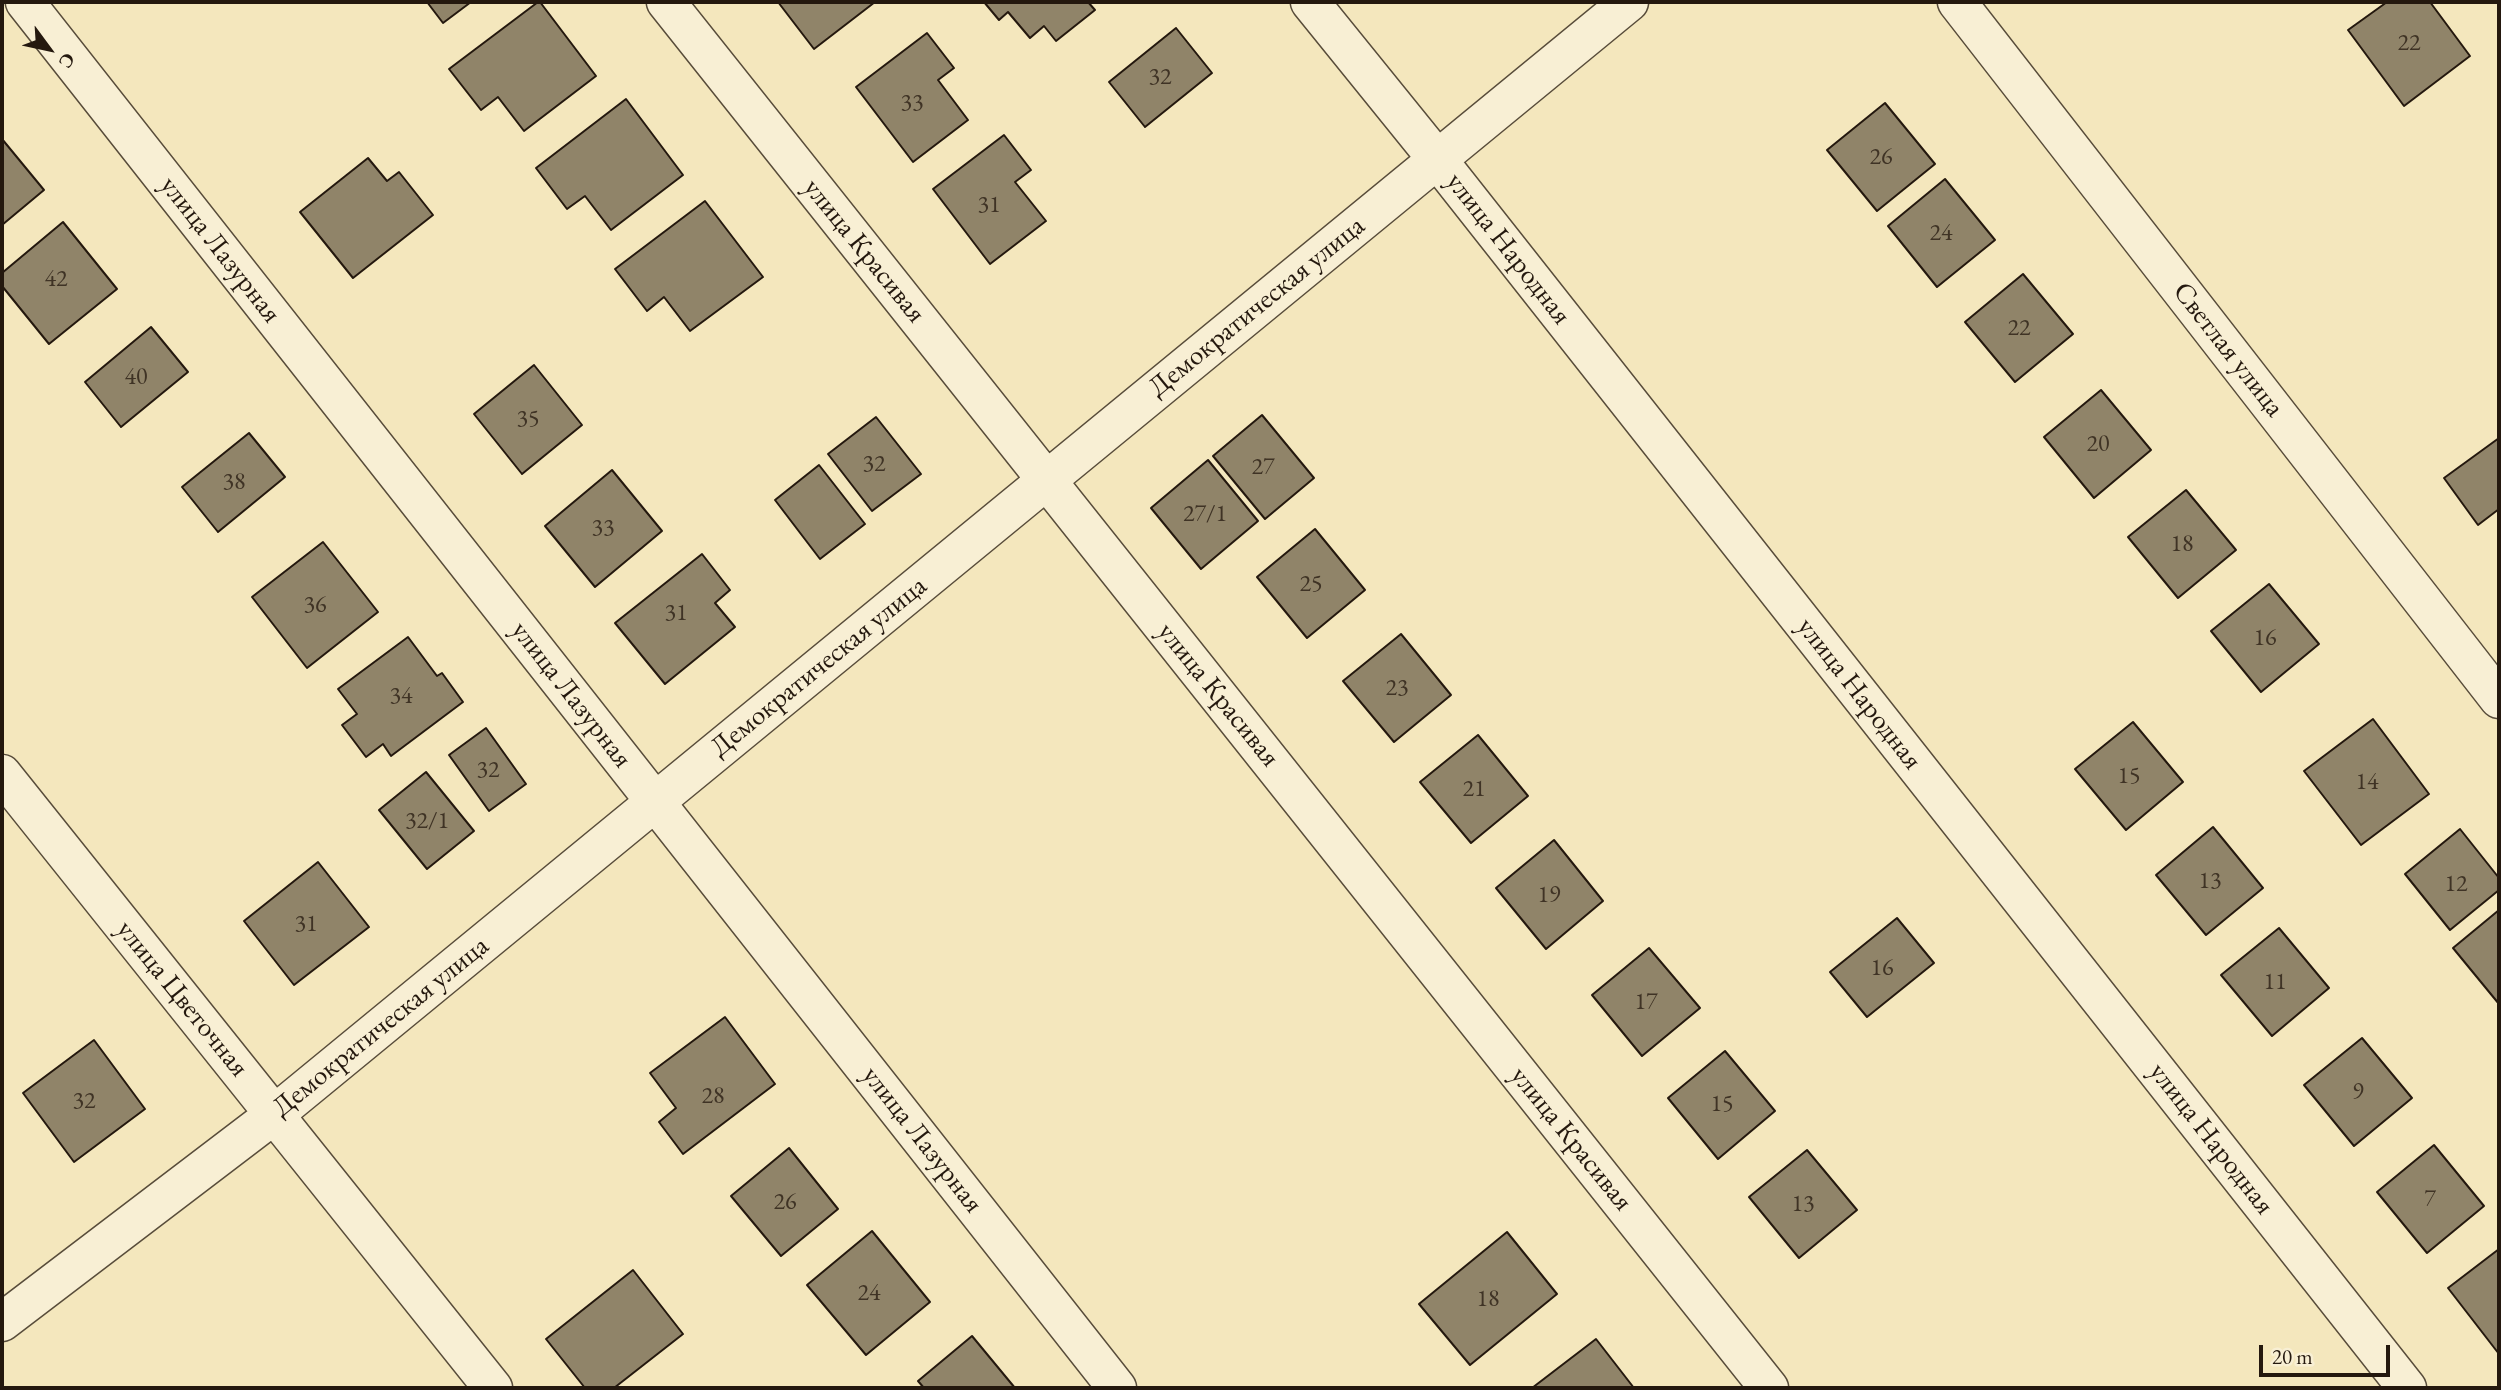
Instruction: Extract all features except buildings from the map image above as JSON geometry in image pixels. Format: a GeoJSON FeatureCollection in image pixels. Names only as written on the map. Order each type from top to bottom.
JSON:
{"type":"FeatureCollection","features":[{"type":"Feature","properties":{"kind":"street","name":"улица Лазурная"},"geometry":{"type":"LineString","coordinates":[[25,2],[1117,1388]]}},
{"type":"Feature","properties":{"kind":"street","name":"улица Красивая"},"geometry":{"type":"LineString","coordinates":[[666,2],[1769,1388]]}},
{"type":"Feature","properties":{"kind":"street","name":"улица Народная"},"geometry":{"type":"LineString","coordinates":[[1310,2],[1437,159],[2407,1388]]}},
{"type":"Feature","properties":{"kind":"street","name":"Демократическая улица"},"geometry":{"type":"LineString","coordinates":[[2,1322],[275,1114],[1629,2]]}},
{"type":"Feature","properties":{"kind":"street","name":"Светлая улица"},"geometry":{"type":"LineString","coordinates":[[1957,2],[2499,699]]}},
{"type":"Feature","properties":{"kind":"street","name":"улица Цветочная"},"geometry":{"type":"LineString","coordinates":[[2,774],[493,1388]]}}]}
